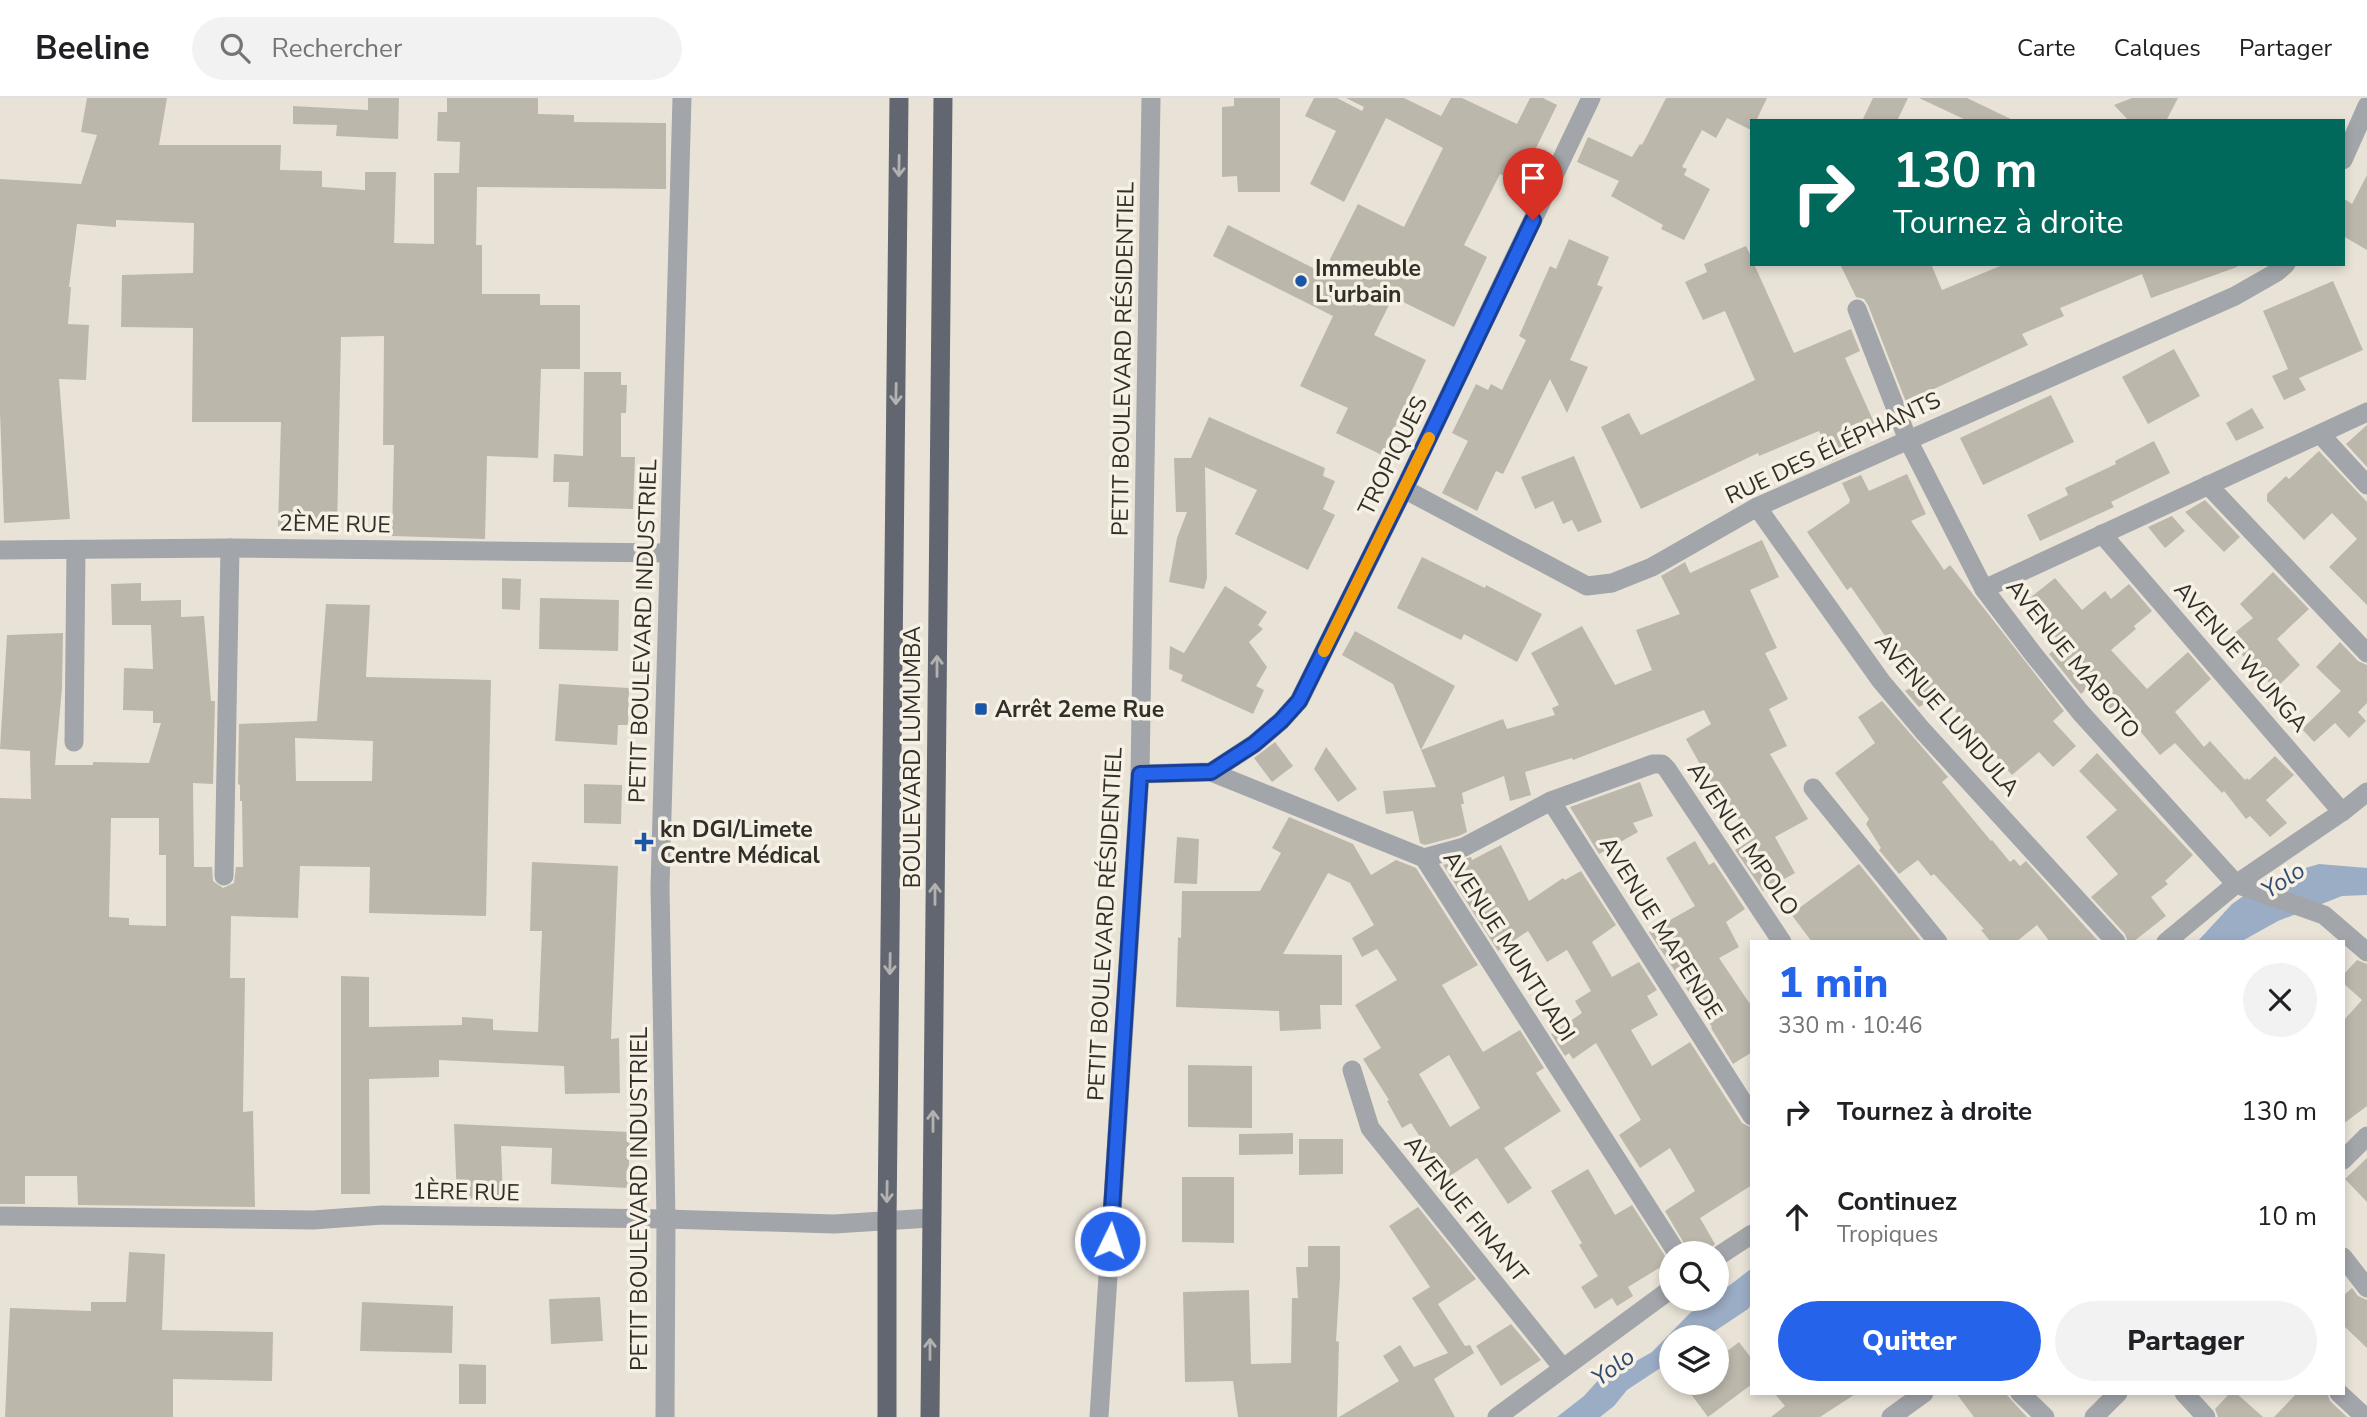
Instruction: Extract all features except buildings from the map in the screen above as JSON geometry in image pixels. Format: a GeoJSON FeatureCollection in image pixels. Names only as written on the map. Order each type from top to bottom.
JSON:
{"type":"FeatureCollection","features":[{"type":"Feature","properties":{"kind":"highway","name":"BOULEVARD LUMUMBA"},"geometry":{"type":"LineString","coordinates":[[887,1417],[899,98]]}},
{"type":"Feature","properties":{"kind":"highway","name":"BOULEVARD LUMUMBA"},"geometry":{"type":"LineString","coordinates":[[930,1417],[943,98]]}},
{"type":"Feature","properties":{"kind":"street","name":"PETIT BOULEVARD INDUSTRIEL"},"geometry":{"type":"LineString","coordinates":[[665,1417],[666,1219],[660,887],[682,98]]}},
{"type":"Feature","properties":{"kind":"street","name":"PETIT BOULEVARD RÉSIDENTIEL"},"geometry":{"type":"LineString","coordinates":[[1099,1417],[1140,774],[1151,98]]}},
{"type":"Feature","properties":{"kind":"street","name":"TROPIQUES"},"geometry":{"type":"LineString","coordinates":[[1211,772],[1254,744],[1299,701],[1404,489],[1591,98]]}},
{"type":"Feature","properties":{"kind":"street"},"geometry":{"type":"LineString","coordinates":[[2345,156],[2367,106]]}},
{"type":"Feature","properties":{"kind":"street","name":"RUE DES ÉLÉPHANTS"},"geometry":{"type":"LineString","coordinates":[[1404,489],[1587,586],[1612,583],[1652,567],[1757,507],[2235,296],[2284,266]]}},
{"type":"Feature","properties":{"kind":"street","name":"AVENUE MABOTO"},"geometry":{"type":"LineString","coordinates":[[1857,309],[1909,440],[1984,589],[2081,713],[2236,884]]}},
{"type":"Feature","properties":{"kind":"street"},"geometry":{"type":"LineString","coordinates":[[1984,589],[2367,412]]}},
{"type":"Feature","properties":{"kind":"street"},"geometry":{"type":"LineString","coordinates":[[2320,434],[2367,485]]}},
{"type":"Feature","properties":{"kind":"street"},"geometry":{"type":"LineString","coordinates":[[2208,485],[2367,653]]}},
{"type":"Feature","properties":{"kind":"street","name":"AVENUE LUNDULA"},"geometry":{"type":"LineString","coordinates":[[1757,507],[1881,681],[1923,731],[2114,940]]}},
{"type":"Feature","properties":{"kind":"street","name":"AVENUE WUNGA"},"geometry":{"type":"LineString","coordinates":[[2102,534],[2342,812]]}},
{"type":"Feature","properties":{"kind":"street","name":"2ÈME RUE"},"geometry":{"type":"LineString","coordinates":[[0,550],[230,548],[669,553]]}},
{"type":"Feature","properties":{"kind":"street"},"geometry":{"type":"LineString","coordinates":[[224,876],[230,548]]}},
{"type":"Feature","properties":{"kind":"street"},"geometry":{"type":"LineString","coordinates":[[74,742],[76,550]]}},
{"type":"Feature","properties":{"kind":"street","name":"AVENUE MPOLO"},"geometry":{"type":"LineString","coordinates":[[1551,801],[1653,764],[1662,764],[1781,940]]}},
{"type":"Feature","properties":{"kind":"street"},"geometry":{"type":"LineString","coordinates":[[1140,774],[1211,772]]}},
{"type":"Feature","properties":{"kind":"street","name":"AVENUE MUNTUADI"},"geometry":{"type":"LineString","coordinates":[[1211,772],[1424,858],[1669,1241]]}},
{"type":"Feature","properties":{"kind":"street"},"geometry":{"type":"LineString","coordinates":[[1813,788],[1936,940]]}},
{"type":"Feature","properties":{"kind":"street"},"geometry":{"type":"LineString","coordinates":[[2168,940],[2236,884],[2367,792]]}},
{"type":"Feature","properties":{"kind":"street"},"geometry":{"type":"LineString","coordinates":[[1424,858],[1464,847],[1551,801]]}},
{"type":"Feature","properties":{"kind":"street","name":"AVENUE MAPENDE"},"geometry":{"type":"LineString","coordinates":[[1551,801],[1750,1113]]}},
{"type":"Feature","properties":{"kind":"street"},"geometry":{"type":"LineString","coordinates":[[2236,884],[2324,915],[2367,952]]}},
{"type":"Feature","properties":{"kind":"street","name":"AVENUE FINANT"},"geometry":{"type":"LineString","coordinates":[[1352,1070],[1370,1128],[1563,1367]]}},
{"type":"Feature","properties":{"kind":"street"},"geometry":{"type":"LineString","coordinates":[[2345,1158],[2367,1136]]}},
{"type":"Feature","properties":{"kind":"street","name":"1ÈRE RUE"},"geometry":{"type":"LineString","coordinates":[[0,1216],[313,1220],[382,1215],[834,1224],[931,1218]]}},
{"type":"Feature","properties":{"kind":"street"},"geometry":{"type":"LineString","coordinates":[[1729,1249],[1750,1235]]}},
{"type":"Feature","properties":{"kind":"street"},"geometry":{"type":"LineString","coordinates":[[2345,1260],[2367,1287]]}},
{"type":"Feature","properties":{"kind":"street"},"geometry":{"type":"LineString","coordinates":[[1497,1417],[1659,1298]]}},
{"type":"Feature","properties":{"kind":"street"},"geometry":{"type":"LineString","coordinates":[[1891,1417],[1921,1395]]}},
{"type":"Feature","properties":{"kind":"street"},"geometry":{"type":"LineString","coordinates":[[2022,1395],[2045,1417]]}},
{"type":"Feature","properties":{"kind":"street"},"geometry":{"type":"LineString","coordinates":[[2094,1417],[2116,1395]]}},
{"type":"Feature","properties":{"kind":"street"},"geometry":{"type":"LineString","coordinates":[[2186,1395],[2206,1417]]}},
{"type":"Feature","properties":{"kind":"street"},"geometry":{"type":"LineString","coordinates":[[2341,1395],[2365,1417]]}},
{"type":"Feature","properties":{"kind":"water","name":"Yolo"},"geometry":{"type":"Polygon","coordinates":[[[2319,864],[2367,868],[2367,895],[2342,896],[2278,921],[2244,940],[2199,940],[2232,904],[2268,879],[2319,864]]]}},
{"type":"Feature","properties":{"kind":"water"},"geometry":{"type":"Polygon","coordinates":[[[1750,1270],[1748,1309],[1724,1325],[1678,1325],[1690,1313],[1729,1311],[1729,1286],[1750,1270]]]}},
{"type":"Feature","properties":{"kind":"water"},"geometry":{"type":"Polygon","coordinates":[[[1659,1345],[1659,1369],[1627,1390],[1614,1406],[1600,1417],[1557,1417],[1584,1396],[1602,1376],[1624,1368],[1652,1352],[1659,1345]]]}},
{"type":"Feature","properties":{"kind":"slow traffic"},"geometry":{"type":"LineString","coordinates":[[1324,651],[1429,438]]}},
{"type":"Feature","properties":{"kind":"place","name":"Immeuble L'urbain"},"geometry":{"type":"Point","coordinates":[1301,281]}},
{"type":"Feature","properties":{"kind":"place","name":"Arrêt 2eme Rue"},"geometry":{"type":"Point","coordinates":[981,709]}},
{"type":"Feature","properties":{"kind":"place","name":"kn DGI/Limete Centre Médical"},"geometry":{"type":"Point","coordinates":[644,842]}},
{"type":"Feature","properties":{"kind":"route"},"geometry":{"type":"LineString","coordinates":[[1110,1241],[1140,774],[1211,772],[1254,744],[1299,701],[1533,220]]}}]}
